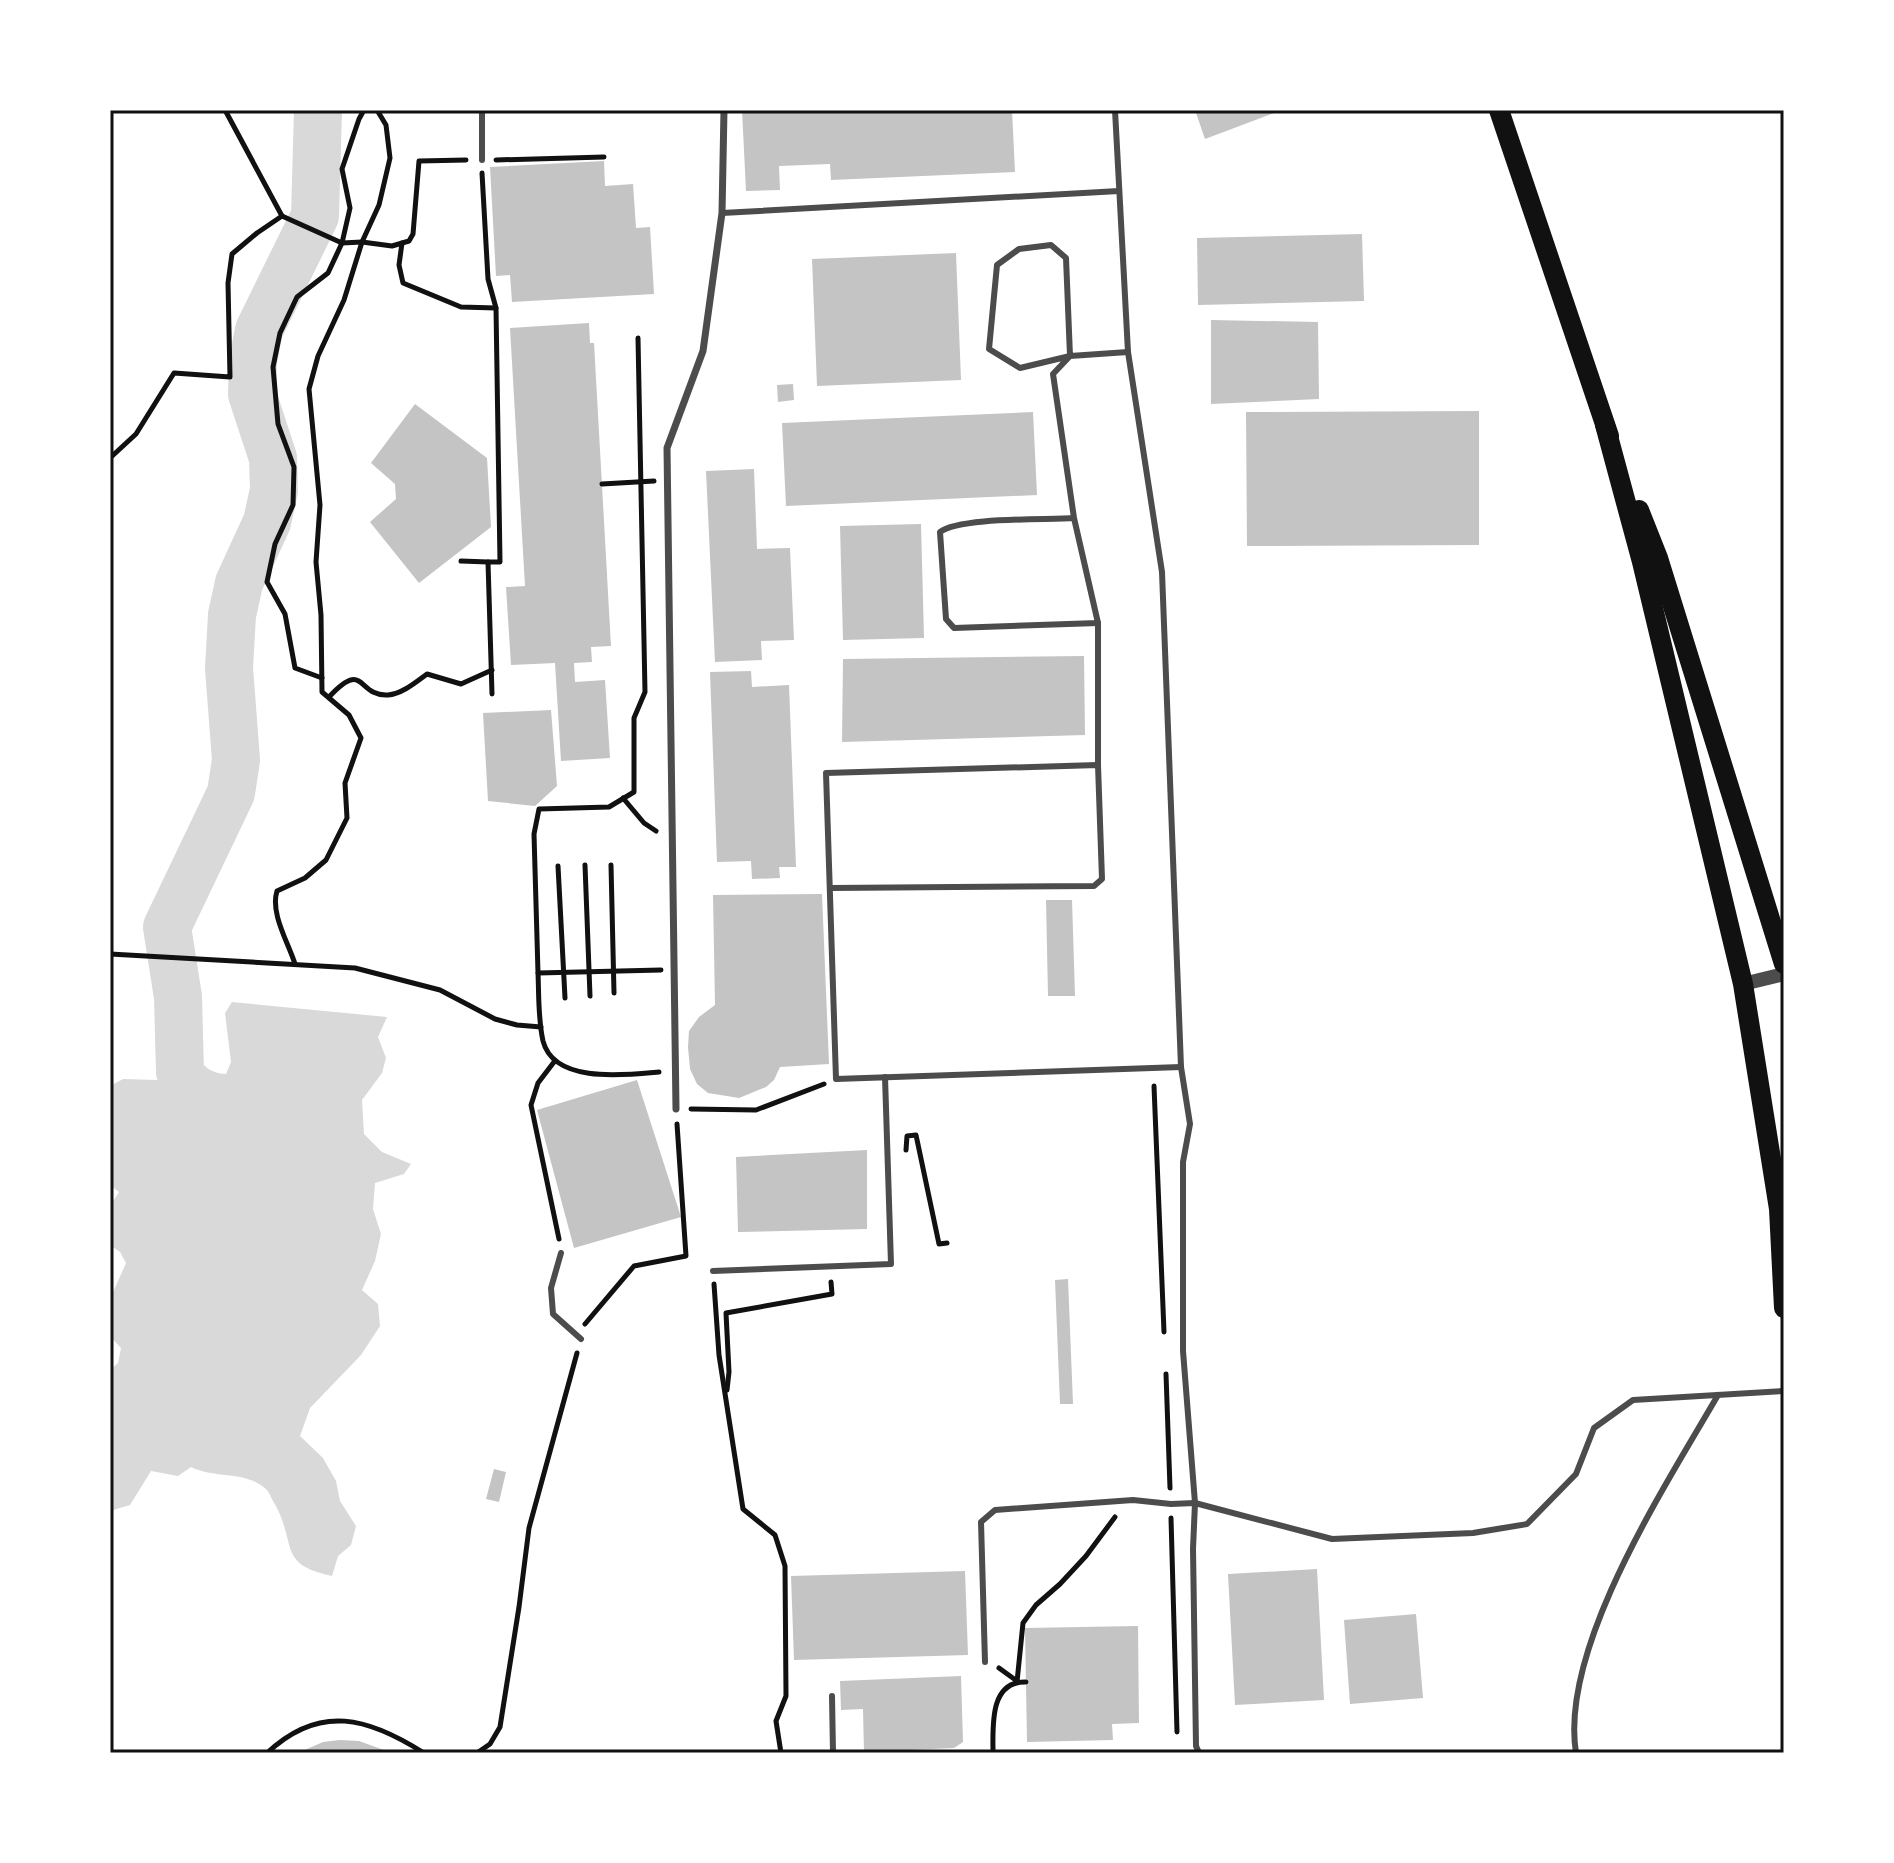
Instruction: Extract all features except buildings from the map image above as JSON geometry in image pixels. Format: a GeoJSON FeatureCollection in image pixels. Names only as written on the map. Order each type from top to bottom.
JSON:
{"type":"FeatureCollection","features":[{"type":"Feature","properties":{"kind":"main road"},"geometry":{"type":"LineString","coordinates":[[1499,110],[1605,425],[1658,558],[1784,964]]}},
{"type":"Feature","properties":{"kind":"main road"},"geometry":{"type":"LineString","coordinates":[[1605,425],[1642,562],[1743,984],[1779,1209],[1784,1308]]}},
{"type":"Feature","properties":{"kind":"street"},"geometry":{"type":"LineString","coordinates":[[676,1109],[667,448],[703,351],[722,213],[724,110]]}},
{"type":"Feature","properties":{"kind":"street"},"geometry":{"type":"LineString","coordinates":[[1743,984],[1784,974]]}},
{"type":"Feature","properties":{"kind":"lane"},"geometry":{"type":"LineString","coordinates":[[482,110],[482,160]]}},
{"type":"Feature","properties":{"kind":"lane"},"geometry":{"type":"LineString","coordinates":[[1115,110],[1128,352],[1162,572],[1181,1067],[1190,1124],[1183,1162],[1183,1351],[1195,1503],[1196,1746],[1199,1753]]}},
{"type":"Feature","properties":{"kind":"lane"},"geometry":{"type":"LineString","coordinates":[[722,213],[1119,191]]}},
{"type":"Feature","properties":{"kind":"lane"},"geometry":{"type":"LineString","coordinates":[[831,888],[1094,886],[1102,879],[1098,623],[1074,518],[1053,374],[1070,356],[1066,258],[1051,245],[1019,249],[997,265],[989,349],[1020,368],[1070,356],[1128,352]]}},
{"type":"Feature","properties":{"kind":"lane"},"geometry":{"type":"LineString","coordinates":[[1074,518],[947,526],[940,532],[946,619],[954,628],[1098,623]]}},
{"type":"Feature","properties":{"kind":"lane"},"geometry":{"type":"LineString","coordinates":[[1098,765],[826,773],[836,1079],[1181,1067]]}},
{"type":"Feature","properties":{"kind":"lane"},"geometry":{"type":"LineString","coordinates":[[713,1271],[891,1264],[885,1077]]}},
{"type":"Feature","properties":{"kind":"lane"},"geometry":{"type":"LineString","coordinates":[[561,1253],[551,1288],[553,1314],[581,1339]]}},
{"type":"Feature","properties":{"kind":"lane"},"geometry":{"type":"LineString","coordinates":[[985,1662],[981,1522],[995,1510],[1133,1500],[1195,1503],[1332,1539],[1473,1533],[1527,1524],[1576,1474],[1594,1428],[1633,1400],[1784,1391]]}},
{"type":"Feature","properties":{"kind":"lane"},"geometry":{"type":"LineString","coordinates":[[1576,1753],[1573,1737],[1577,1685],[1602,1610],[1653,1508],[1718,1395]]}},
{"type":"Feature","properties":{"kind":"lane"},"geometry":{"type":"LineString","coordinates":[[832,1696],[833,1753]]}},
{"type":"Feature","properties":{"kind":"path"},"geometry":{"type":"LineString","coordinates":[[225,110],[282,216],[342,243],[392,246],[409,241],[413,234],[419,161],[604,157]]}},
{"type":"Feature","properties":{"kind":"path"},"geometry":{"type":"LineString","coordinates":[[322,678],[295,668],[285,614],[267,582],[275,544],[293,505],[294,467],[278,424],[273,367],[280,333],[297,297],[328,273],[342,243],[350,208],[342,169],[364,110]]}},
{"type":"Feature","properties":{"kind":"path"},"geometry":{"type":"LineString","coordinates":[[295,964],[275,914],[274,901],[277,891],[305,878],[326,860],[347,818],[345,783],[361,738],[349,715],[322,692],[321,615],[316,562],[320,505],[309,389],[318,356],[344,300],[362,242],[379,205],[390,158],[386,125],[377,110]]}},
{"type":"Feature","properties":{"kind":"path"},"geometry":{"type":"LineString","coordinates":[[461,561],[500,562],[496,308],[488,279],[482,160]]}},
{"type":"Feature","properties":{"kind":"path"},"geometry":{"type":"LineString","coordinates":[[110,458],[136,434],[174,373],[230,377],[228,283],[232,254],[282,216]]}},
{"type":"Feature","properties":{"kind":"path"},"geometry":{"type":"LineString","coordinates":[[402,243],[399,274],[403,283],[461,307],[496,308]]}},
{"type":"Feature","properties":{"kind":"path"},"geometry":{"type":"LineString","coordinates":[[638,338],[645,692],[634,718],[634,792],[609,807],[539,809],[534,834],[538,973],[544,1044],[554,1062],[589,1075],[675,1071]]}},
{"type":"Feature","properties":{"kind":"path"},"geometry":{"type":"LineString","coordinates":[[602,484],[667,481]]}},
{"type":"Feature","properties":{"kind":"path"},"geometry":{"type":"LineString","coordinates":[[488,562],[492,694]]}},
{"type":"Feature","properties":{"kind":"path"},"geometry":{"type":"LineString","coordinates":[[329,697],[345,681],[353,679],[364,683],[377,694],[391,695],[408,688],[427,674],[461,684],[492,670]]}},
{"type":"Feature","properties":{"kind":"path"},"geometry":{"type":"LineString","coordinates":[[623,798],[644,823]]}},
{"type":"Feature","properties":{"kind":"path"},"geometry":{"type":"LineString","coordinates":[[585,865],[590,996]]}},
{"type":"Feature","properties":{"kind":"path"},"geometry":{"type":"LineString","coordinates":[[611,865],[614,993]]}},
{"type":"Feature","properties":{"kind":"path"},"geometry":{"type":"LineString","coordinates":[[558,866],[565,998]]}},
{"type":"Feature","properties":{"kind":"path"},"geometry":{"type":"LineString","coordinates":[[110,954],[355,968],[440,990],[495,1019],[541,1027]]}},
{"type":"Feature","properties":{"kind":"path"},"geometry":{"type":"LineString","coordinates":[[538,973],[674,970]]}},
{"type":"Feature","properties":{"kind":"path"},"geometry":{"type":"LineString","coordinates":[[554,1062],[538,1083],[531,1105],[561,1253]]}},
{"type":"Feature","properties":{"kind":"path"},"geometry":{"type":"LineString","coordinates":[[486,1753],[500,1727],[506,1697],[529,1528],[586,1323],[634,1266],[686,1256],[676,1109],[756,1110],[836,1079]]}},
{"type":"Feature","properties":{"kind":"path"},"geometry":{"type":"LineString","coordinates":[[1154,1086],[1164,1336]]}},
{"type":"Feature","properties":{"kind":"path"},"geometry":{"type":"LineString","coordinates":[[906,1151],[907,1136],[916,1135],[939,1244],[947,1243]]}},
{"type":"Feature","properties":{"kind":"path"},"geometry":{"type":"LineString","coordinates":[[713,1271],[719,1355],[743,1509],[775,1535],[785,1566],[786,1696],[776,1721],[781,1753]]}},
{"type":"Feature","properties":{"kind":"path"},"geometry":{"type":"LineString","coordinates":[[725,1398],[729,1372],[726,1313],[832,1294],[832,1282],[817,1281]]}},
{"type":"Feature","properties":{"kind":"path"},"geometry":{"type":"LineString","coordinates":[[1165,1367],[1177,1737]]}},
{"type":"Feature","properties":{"kind":"path"},"geometry":{"type":"LineString","coordinates":[[1017,1682],[1023,1623],[1036,1605],[1086,1556],[1108,1524],[1133,1500]]}},
{"type":"Feature","properties":{"kind":"path"},"geometry":{"type":"LineString","coordinates":[[985,1662],[998,1667],[1017,1682]]}},
{"type":"Feature","properties":{"kind":"path"},"geometry":{"type":"LineString","coordinates":[[993,1753],[994,1715],[1001,1692],[1017,1682],[1026,1682]]}},
{"type":"Feature","properties":{"kind":"path"},"geometry":{"type":"LineString","coordinates":[[267,1753],[306,1727],[333,1720],[365,1723],[394,1734],[424,1753]]}},
{"type":"Feature","properties":{"kind":"path"},"geometry":{"type":"LineString","coordinates":[[477,1753],[490,1744]]}},
{"type":"Feature","properties":{"kind":"shaded area"},"geometry":{"type":"Polygon","coordinates":[[[232,1002],[387,1017],[378,1037],[386,1058],[382,1073],[362,1100],[364,1134],[382,1152],[411,1164],[404,1174],[375,1183],[373,1209],[381,1234],[375,1261],[362,1290],[378,1304],[380,1326],[361,1355],[310,1408],[300,1436],[323,1458],[336,1481],[340,1501],[356,1526],[351,1545],[338,1556],[332,1576],[303,1566],[296,1559],[268,1492],[259,1484],[240,1477],[191,1467],[178,1476],[151,1471],[130,1505],[110,1511],[110,1370],[118,1363],[121,1348],[110,1336],[110,1299],[126,1263],[120,1252],[110,1245],[110,1206],[119,1192],[110,1185],[110,1086],[123,1079],[158,1080],[164,1073],[163,1053],[173,1011],[183,1006],[199,1059],[214,1072],[226,1074],[231,1062],[225,1013],[232,1002]]]}},
{"type":"Feature","properties":{"kind":"waterway"},"geometry":{"type":"LineString","coordinates":[[180,1072],[178,997],[167,927],[231,793],[236,760],[229,668],[232,615],[239,583],[267,522],[274,490],[273,458],[252,394],[253,361],[259,330],[315,216],[318,110]]}}]}
